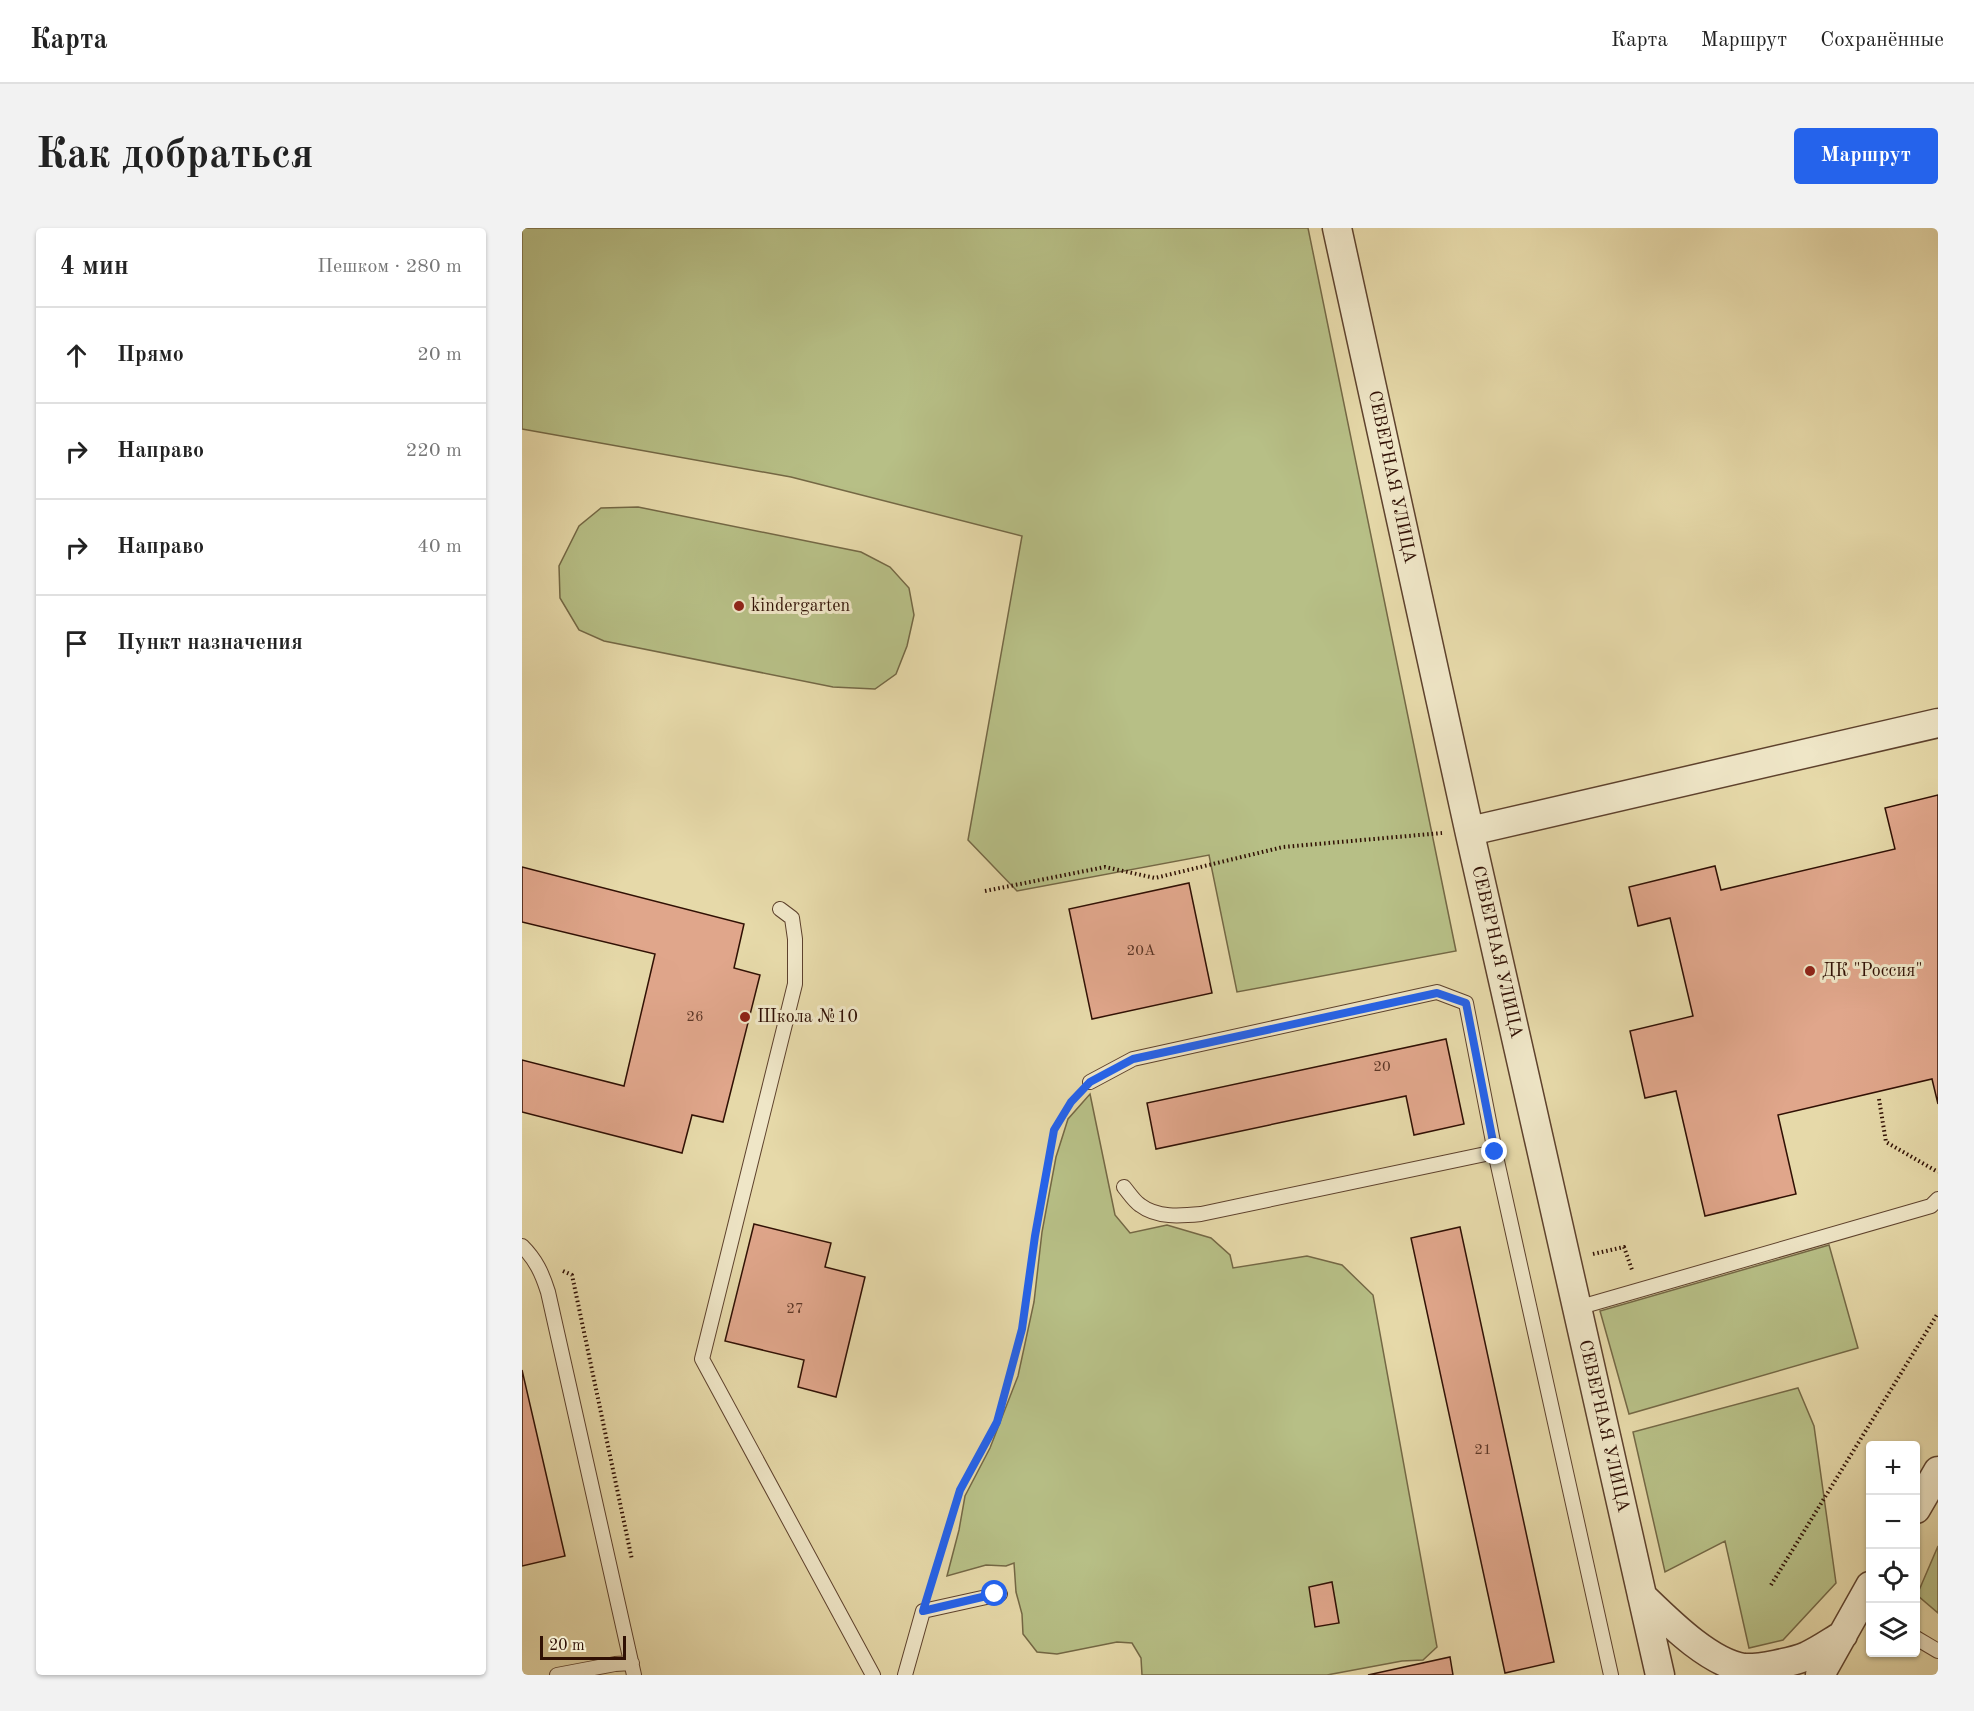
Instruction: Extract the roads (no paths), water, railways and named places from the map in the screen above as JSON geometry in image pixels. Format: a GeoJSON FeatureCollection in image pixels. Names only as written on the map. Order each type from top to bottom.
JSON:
{"type":"FeatureCollection","features":[{"type":"Feature","properties":{"kind":"street","name":"СЕВЕРНАЯ УЛИЦА"},"geometry":{"type":"LineString","coordinates":[[1337,228],[1660,1675]]}},
{"type":"Feature","properties":{"kind":"street"},"geometry":{"type":"LineString","coordinates":[[1470,831],[1938,723]]}},
{"type":"Feature","properties":{"kind":"street"},"geometry":{"type":"LineString","coordinates":[[1920,1502],[1938,1471]]}},
{"type":"Feature","properties":{"kind":"street"},"geometry":{"type":"LineString","coordinates":[[1642,1596],[1676,1628],[1716,1658],[1744,1668],[1779,1664],[1806,1656],[1843,1635]]}},
{"type":"Feature","properties":{"kind":"street"},"geometry":{"type":"LineString","coordinates":[[1820,1675],[1843,1635],[1866,1602]]}},
{"type":"Feature","properties":{"kind":"lane"},"geometry":{"type":"LineString","coordinates":[[780,909],[792,918],[795,939],[795,984],[702,1359],[873,1675]]}},
{"type":"Feature","properties":{"kind":"lane"},"geometry":{"type":"LineString","coordinates":[[1090,1082],[1133,1059],[1437,993],[1466,1003],[1495,1152],[1611,1675]]}},
{"type":"Feature","properties":{"kind":"lane"},"geometry":{"type":"LineString","coordinates":[[1124,1187],[1140,1205],[1159,1214],[1191,1215],[1495,1152]]}},
{"type":"Feature","properties":{"kind":"lane"},"geometry":{"type":"LineString","coordinates":[[1577,1308],[1931,1206],[1938,1199]]}},
{"type":"Feature","properties":{"kind":"lane"},"geometry":{"type":"LineString","coordinates":[[522,1246],[534,1258],[548,1292],[633,1669],[615,1664],[557,1675]]}},
{"type":"Feature","properties":{"kind":"lane"},"geometry":{"type":"LineString","coordinates":[[904,1675],[923,1611],[1000,1594]]}},
{"type":"Feature","properties":{"kind":"lane"},"geometry":{"type":"LineString","coordinates":[[1920,1640],[1938,1651]]}},
{"type":"Feature","properties":{"kind":"place","name":"kindergarten"},"geometry":{"type":"Point","coordinates":[739,606]}},
{"type":"Feature","properties":{"kind":"place","name":"ДК \"Россия\""},"geometry":{"type":"Point","coordinates":[1810,971]}},
{"type":"Feature","properties":{"kind":"place","name":"Школа №10"},"geometry":{"type":"Point","coordinates":[745,1017]}}]}
